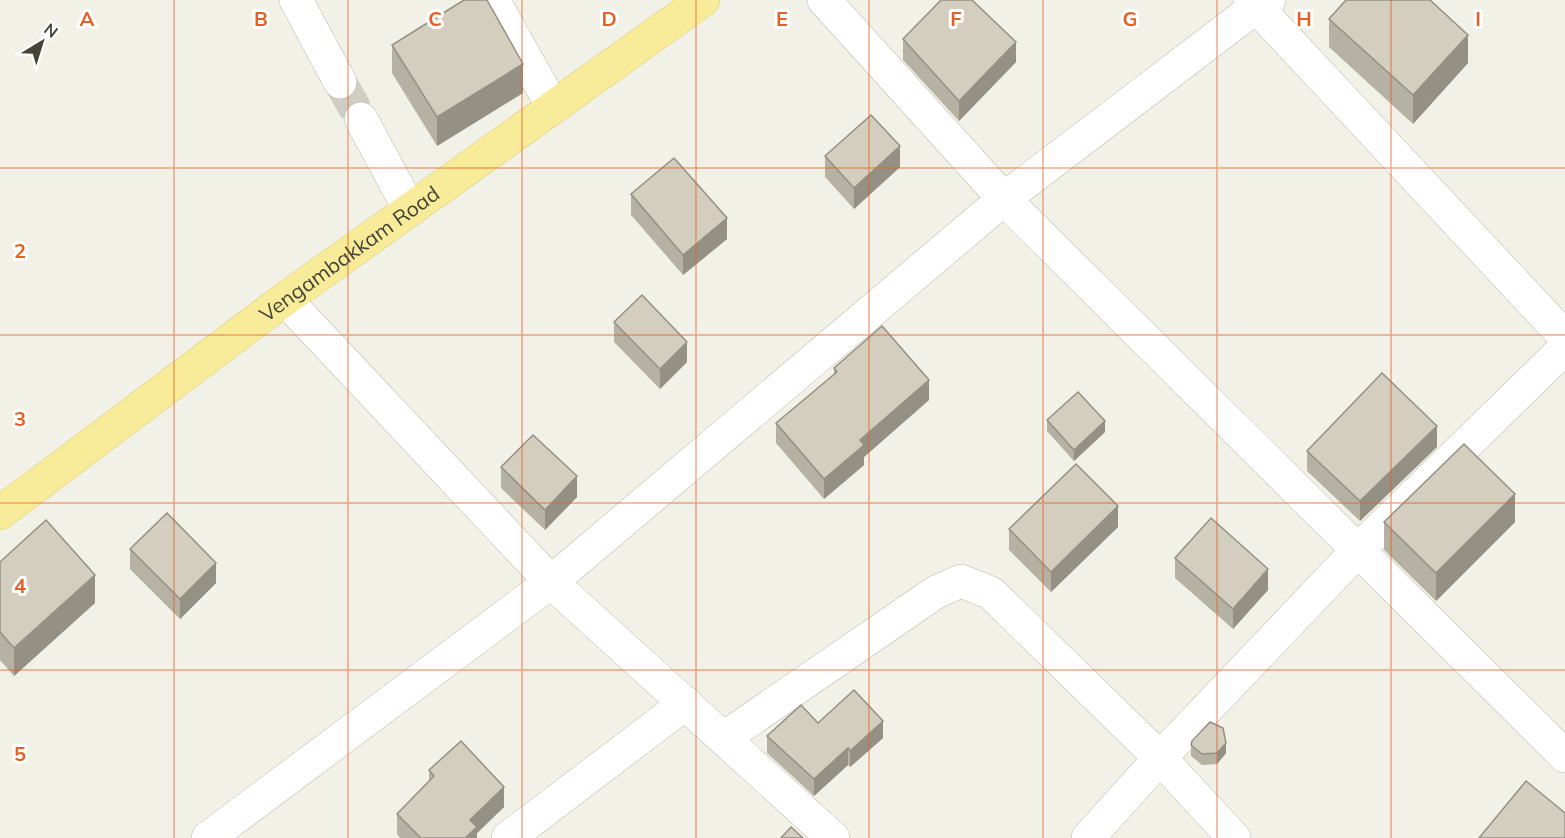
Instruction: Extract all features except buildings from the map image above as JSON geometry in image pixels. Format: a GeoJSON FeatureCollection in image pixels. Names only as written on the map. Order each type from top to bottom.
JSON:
{"type":"FeatureCollection","features":[{"type":"Feature","properties":{"kind":"main road","name":"Vengambakkam Road"},"geometry":{"type":"LineString","coordinates":[[0,513],[285,299],[703,0]]}},
{"type":"Feature","properties":{"kind":"street"},"geometry":{"type":"LineString","coordinates":[[296,0],[340,82]]}},
{"type":"Feature","properties":{"kind":"street"},"geometry":{"type":"LineString","coordinates":[[494,0],[553,107]]}},
{"type":"Feature","properties":{"kind":"street"},"geometry":{"type":"LineString","coordinates":[[824,0],[1004,199],[1565,756]]}},
{"type":"Feature","properties":{"kind":"street"},"geometry":{"type":"LineString","coordinates":[[208,838],[551,582],[1004,199],[1258,2],[1565,337]]}},
{"type":"Feature","properties":{"kind":"street"},"geometry":{"type":"LineString","coordinates":[[361,119],[410,210]]}},
{"type":"Feature","properties":{"kind":"street"},"geometry":{"type":"LineString","coordinates":[[285,299],[551,582],[724,738],[818,834]]}},
{"type":"Feature","properties":{"kind":"street"},"geometry":{"type":"LineString","coordinates":[[1088,838],[1160,758],[1358,550],[1565,348]]}},
{"type":"Feature","properties":{"kind":"street"},"geometry":{"type":"LineString","coordinates":[[724,738],[936,592],[961,581],[991,593],[1160,758],[1234,838]]}},
{"type":"Feature","properties":{"kind":"street"},"geometry":{"type":"LineString","coordinates":[[508,838],[686,703]]}},
{"type":"Feature","properties":{"kind":"tunnel"},"geometry":{"type":"LineString","coordinates":[[340,82],[361,119]]}}]}
